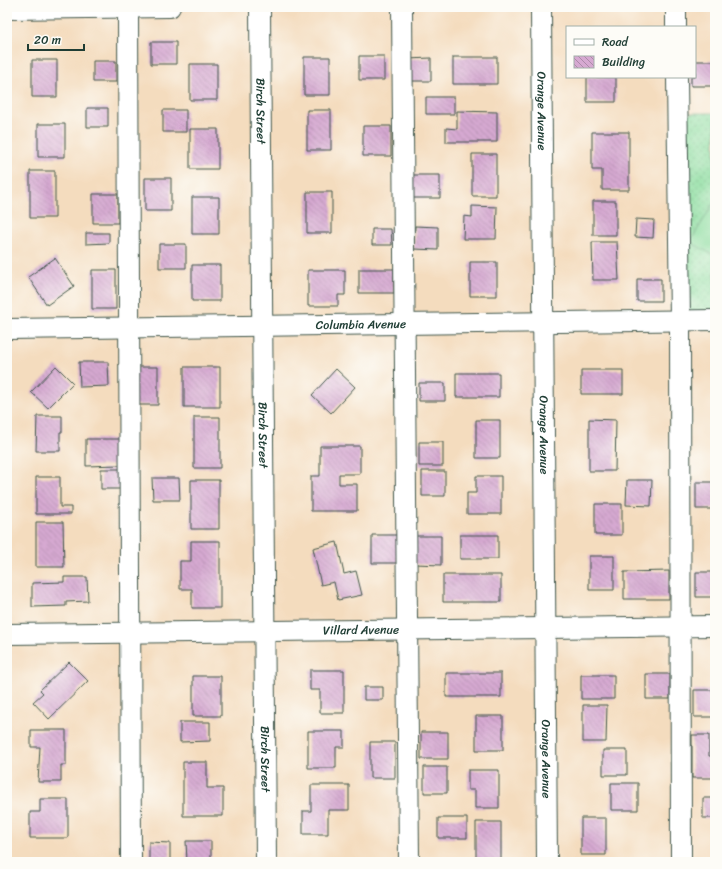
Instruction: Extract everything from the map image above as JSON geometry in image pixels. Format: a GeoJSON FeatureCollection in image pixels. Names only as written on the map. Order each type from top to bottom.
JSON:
{"type":"FeatureCollection","features":[{"type":"Feature","properties":{"kind":"street"},"geometry":{"type":"LineString","coordinates":[[128,7],[131,862]]}},
{"type":"Feature","properties":{"kind":"street"},"geometry":{"type":"LineString","coordinates":[[7,9],[170,7]]}},
{"type":"Feature","properties":{"kind":"street","name":"Birch Street"},"geometry":{"type":"LineString","coordinates":[[260,7],[266,862]]}},
{"type":"Feature","properties":{"kind":"street"},"geometry":{"type":"LineString","coordinates":[[402,7],[410,862]]}},
{"type":"Feature","properties":{"kind":"street","name":"Orange Avenue"},"geometry":{"type":"LineString","coordinates":[[541,7],[544,628],[547,862]]}},
{"type":"Feature","properties":{"kind":"street"},"geometry":{"type":"LineString","coordinates":[[676,7],[676,26]]}},
{"type":"Feature","properties":{"kind":"street"},"geometry":{"type":"LineString","coordinates":[[677,78],[680,321],[681,862]]}},
{"type":"Feature","properties":{"kind":"street","name":"Columbia Avenue"},"geometry":{"type":"LineString","coordinates":[[7,329],[715,320]]}},
{"type":"Feature","properties":{"kind":"street","name":"Villard Avenue"},"geometry":{"type":"LineString","coordinates":[[7,634],[715,626]]}},
{"type":"Feature","properties":{"kind":"green space"},"geometry":{"type":"Polygon","coordinates":[[[682,113],[715,113],[715,313],[684,313],[682,113]]]}},
{"type":"Feature","properties":{"kind":"green space"},"geometry":{"type":"Polygon","coordinates":[[[715,201],[715,256],[690,242],[715,201]]]}},
{"type":"Feature","properties":{"kind":"building"},"geometry":{"type":"Polygon","coordinates":[[[151,42],[176,42],[176,64],[151,64],[151,42]]]}},
{"type":"Feature","properties":{"kind":"building"},"geometry":{"type":"Polygon","coordinates":[[[359,56],[384,56],[384,80],[359,80],[359,56]]]}},
{"type":"Feature","properties":{"kind":"building"},"geometry":{"type":"Polygon","coordinates":[[[304,57],[330,57],[330,95],[304,95],[304,57]]]}},
{"type":"Feature","properties":{"kind":"building"},"geometry":{"type":"Polygon","coordinates":[[[453,57],[497,57],[497,84],[453,84],[453,57]]]}},
{"type":"Feature","properties":{"kind":"building"},"geometry":{"type":"Polygon","coordinates":[[[431,58],[431,81],[407,81],[407,59],[431,58]]]}},
{"type":"Feature","properties":{"kind":"building"},"geometry":{"type":"Polygon","coordinates":[[[32,60],[57,60],[57,97],[32,97],[32,60]]]}},
{"type":"Feature","properties":{"kind":"building"},"geometry":{"type":"Polygon","coordinates":[[[93,61],[116,61],[116,82],[93,82],[93,61]]]}},
{"type":"Feature","properties":{"kind":"building"},"geometry":{"type":"Polygon","coordinates":[[[696,61],[715,61],[715,86],[691,86],[691,78],[696,78],[696,61]]]}},
{"type":"Feature","properties":{"kind":"building"},"geometry":{"type":"Polygon","coordinates":[[[190,64],[217,64],[217,100],[190,100],[190,64]]]}},
{"type":"Feature","properties":{"kind":"building"},"geometry":{"type":"Polygon","coordinates":[[[587,78],[616,78],[616,102],[587,102],[587,78]]]}},
{"type":"Feature","properties":{"kind":"building"},"geometry":{"type":"Polygon","coordinates":[[[426,97],[454,97],[454,114],[426,114],[426,97]]]}},
{"type":"Feature","properties":{"kind":"building"},"geometry":{"type":"Polygon","coordinates":[[[87,108],[108,108],[108,127],[87,127],[87,108]]]}},
{"type":"Feature","properties":{"kind":"building"},"geometry":{"type":"Polygon","coordinates":[[[163,110],[186,110],[186,132],[163,132],[163,110]]]}},
{"type":"Feature","properties":{"kind":"building"},"geometry":{"type":"Polygon","coordinates":[[[307,110],[331,110],[331,150],[307,150],[307,110]]]}},
{"type":"Feature","properties":{"kind":"building"},"geometry":{"type":"Polygon","coordinates":[[[457,111],[497,112],[497,142],[446,142],[446,128],[457,129],[457,111]]]}},
{"type":"Feature","properties":{"kind":"building"},"geometry":{"type":"Polygon","coordinates":[[[38,124],[65,124],[65,157],[38,157],[38,124]]]}},
{"type":"Feature","properties":{"kind":"building"},"geometry":{"type":"Polygon","coordinates":[[[363,126],[391,126],[391,156],[363,156],[363,126]]]}},
{"type":"Feature","properties":{"kind":"building"},"geometry":{"type":"Polygon","coordinates":[[[190,129],[218,129],[218,169],[190,169],[190,129]]]}},
{"type":"Feature","properties":{"kind":"building"},"geometry":{"type":"Polygon","coordinates":[[[592,132],[629,132],[629,190],[602,190],[602,170],[592,170],[592,132]]]}},
{"type":"Feature","properties":{"kind":"building"},"geometry":{"type":"Polygon","coordinates":[[[472,154],[496,154],[496,196],[472,196],[472,154]]]}},
{"type":"Feature","properties":{"kind":"building"},"geometry":{"type":"Polygon","coordinates":[[[30,171],[55,171],[55,218],[30,218],[30,171]]]}},
{"type":"Feature","properties":{"kind":"building"},"geometry":{"type":"Polygon","coordinates":[[[410,175],[440,175],[440,198],[410,198],[410,175]]]}},
{"type":"Feature","properties":{"kind":"building"},"geometry":{"type":"Polygon","coordinates":[[[145,178],[171,178],[171,211],[145,211],[145,178]]]}},
{"type":"Feature","properties":{"kind":"building"},"geometry":{"type":"Polygon","coordinates":[[[307,192],[332,192],[332,233],[307,233],[307,192]]]}},
{"type":"Feature","properties":{"kind":"building"},"geometry":{"type":"Polygon","coordinates":[[[93,194],[118,194],[118,223],[93,223],[93,194]]]}},
{"type":"Feature","properties":{"kind":"building"},"geometry":{"type":"Polygon","coordinates":[[[192,197],[219,197],[219,234],[192,234],[192,197]]]}},
{"type":"Feature","properties":{"kind":"building"},"geometry":{"type":"Polygon","coordinates":[[[593,201],[616,201],[616,235],[593,235],[593,201]]]}},
{"type":"Feature","properties":{"kind":"building"},"geometry":{"type":"Polygon","coordinates":[[[472,206],[497,207],[496,239],[463,239],[464,216],[472,217],[472,206]]]}},
{"type":"Feature","properties":{"kind":"building"},"geometry":{"type":"Polygon","coordinates":[[[636,219],[654,220],[653,238],[635,237],[636,219]]]}},
{"type":"Feature","properties":{"kind":"building"},"geometry":{"type":"Polygon","coordinates":[[[415,226],[438,227],[438,250],[414,249],[415,226]]]}},
{"type":"Feature","properties":{"kind":"building"},"geometry":{"type":"Polygon","coordinates":[[[372,229],[391,229],[392,245],[372,245],[372,229]]]}},
{"type":"Feature","properties":{"kind":"building"},"geometry":{"type":"Polygon","coordinates":[[[86,233],[109,233],[109,243],[86,244],[86,233]]]}},
{"type":"Feature","properties":{"kind":"building"},"geometry":{"type":"Polygon","coordinates":[[[592,242],[617,242],[619,280],[593,280],[592,242]]]}},
{"type":"Feature","properties":{"kind":"building"},"geometry":{"type":"Polygon","coordinates":[[[159,244],[186,244],[186,268],[159,268],[159,244]]]}},
{"type":"Feature","properties":{"kind":"building"},"geometry":{"type":"Polygon","coordinates":[[[55,258],[74,286],[47,305],[28,277],[55,258]]]}},
{"type":"Feature","properties":{"kind":"building"},"geometry":{"type":"Polygon","coordinates":[[[470,262],[497,262],[497,296],[470,296],[470,262]]]}},
{"type":"Feature","properties":{"kind":"building"},"geometry":{"type":"Polygon","coordinates":[[[192,265],[220,265],[220,301],[192,301],[192,265]]]}},
{"type":"Feature","properties":{"kind":"building"},"geometry":{"type":"Polygon","coordinates":[[[359,269],[394,269],[394,293],[359,293],[359,269]]]}},
{"type":"Feature","properties":{"kind":"building"},"geometry":{"type":"Polygon","coordinates":[[[92,270],[116,270],[116,309],[92,309],[92,270]]]}},
{"type":"Feature","properties":{"kind":"building"},"geometry":{"type":"Polygon","coordinates":[[[308,270],[345,270],[345,295],[338,295],[338,306],[308,306],[308,270]]]}},
{"type":"Feature","properties":{"kind":"building"},"geometry":{"type":"Polygon","coordinates":[[[637,279],[661,279],[661,301],[637,301],[637,279]]]}},
{"type":"Feature","properties":{"kind":"building"},"geometry":{"type":"Polygon","coordinates":[[[79,362],[108,362],[109,386],[80,387],[79,362]]]}},
{"type":"Feature","properties":{"kind":"building"},"geometry":{"type":"Polygon","coordinates":[[[56,366],[73,383],[48,408],[31,392],[56,366]]]}},
{"type":"Feature","properties":{"kind":"building"},"geometry":{"type":"Polygon","coordinates":[[[134,367],[158,367],[158,405],[134,405],[134,367]]]}},
{"type":"Feature","properties":{"kind":"building"},"geometry":{"type":"Polygon","coordinates":[[[184,367],[220,367],[220,407],[184,407],[184,367]]]}},
{"type":"Feature","properties":{"kind":"building"},"geometry":{"type":"Polygon","coordinates":[[[336,369],[355,387],[331,413],[312,395],[336,369]]]}},
{"type":"Feature","properties":{"kind":"building"},"geometry":{"type":"Polygon","coordinates":[[[581,370],[623,370],[623,394],[581,394],[581,370]]]}},
{"type":"Feature","properties":{"kind":"building"},"geometry":{"type":"Polygon","coordinates":[[[456,373],[499,373],[499,397],[456,397],[456,373]]]}},
{"type":"Feature","properties":{"kind":"building"},"geometry":{"type":"Polygon","coordinates":[[[419,383],[445,383],[445,401],[419,401],[419,383]]]}},
{"type":"Feature","properties":{"kind":"building"},"geometry":{"type":"Polygon","coordinates":[[[37,416],[62,416],[60,451],[36,451],[37,416]]]}},
{"type":"Feature","properties":{"kind":"building"},"geometry":{"type":"Polygon","coordinates":[[[194,417],[220,417],[220,468],[194,468],[194,417]]]}},
{"type":"Feature","properties":{"kind":"building"},"geometry":{"type":"Polygon","coordinates":[[[589,419],[616,420],[615,471],[589,471],[589,419]]]}},
{"type":"Feature","properties":{"kind":"building"},"geometry":{"type":"Polygon","coordinates":[[[476,420],[500,420],[500,458],[476,458],[476,420]]]}},
{"type":"Feature","properties":{"kind":"building"},"geometry":{"type":"Polygon","coordinates":[[[86,439],[120,439],[120,465],[86,466],[86,439]]]}},
{"type":"Feature","properties":{"kind":"building"},"geometry":{"type":"Polygon","coordinates":[[[419,442],[443,442],[443,466],[419,466],[419,442]]]}},
{"type":"Feature","properties":{"kind":"building"},"geometry":{"type":"Polygon","coordinates":[[[320,446],[360,446],[360,474],[339,474],[339,484],[357,484],[357,511],[311,511],[311,476],[320,476],[320,446]]]}},
{"type":"Feature","properties":{"kind":"building"},"geometry":{"type":"Polygon","coordinates":[[[101,469],[121,469],[122,489],[101,489],[101,469]]]}},
{"type":"Feature","properties":{"kind":"building"},"geometry":{"type":"Polygon","coordinates":[[[422,471],[445,471],[445,496],[422,496],[422,471]]]}},
{"type":"Feature","properties":{"kind":"building"},"geometry":{"type":"Polygon","coordinates":[[[476,476],[501,476],[501,514],[467,514],[467,493],[476,493],[476,476]]]}},
{"type":"Feature","properties":{"kind":"building"},"geometry":{"type":"Polygon","coordinates":[[[36,477],[60,477],[60,507],[71,507],[71,514],[36,514],[36,477]]]}},
{"type":"Feature","properties":{"kind":"building"},"geometry":{"type":"Polygon","coordinates":[[[152,478],[179,478],[180,500],[153,500],[152,478]]]}},
{"type":"Feature","properties":{"kind":"building"},"geometry":{"type":"Polygon","coordinates":[[[191,480],[219,480],[219,529],[191,529],[191,480]]]}},
{"type":"Feature","properties":{"kind":"building"},"geometry":{"type":"Polygon","coordinates":[[[627,480],[652,480],[651,506],[626,505],[627,480]]]}},
{"type":"Feature","properties":{"kind":"building"},"geometry":{"type":"Polygon","coordinates":[[[696,482],[715,482],[715,509],[696,509],[696,482]]]}},
{"type":"Feature","properties":{"kind":"building"},"geometry":{"type":"Polygon","coordinates":[[[595,504],[622,504],[622,535],[595,535],[595,504]]]}},
{"type":"Feature","properties":{"kind":"building"},"geometry":{"type":"Polygon","coordinates":[[[36,522],[63,522],[64,567],[36,567],[36,522]]]}},
{"type":"Feature","properties":{"kind":"building"},"geometry":{"type":"Polygon","coordinates":[[[372,535],[398,535],[398,563],[372,563],[372,535]]]}},
{"type":"Feature","properties":{"kind":"building"},"geometry":{"type":"Polygon","coordinates":[[[460,535],[498,535],[498,559],[460,559],[460,535]]]}},
{"type":"Feature","properties":{"kind":"building"},"geometry":{"type":"Polygon","coordinates":[[[415,536],[441,536],[441,565],[415,564],[415,536]]]}},
{"type":"Feature","properties":{"kind":"building"},"geometry":{"type":"Polygon","coordinates":[[[191,541],[220,541],[220,608],[192,608],[192,589],[180,589],[180,561],[191,561],[191,541]]]}},
{"type":"Feature","properties":{"kind":"building"},"geometry":{"type":"Polygon","coordinates":[[[337,542],[344,574],[356,571],[362,595],[338,600],[334,582],[321,585],[313,548],[337,542]]]}},
{"type":"Feature","properties":{"kind":"building"},"geometry":{"type":"Polygon","coordinates":[[[589,556],[614,556],[614,590],[589,590],[589,556]]]}},
{"type":"Feature","properties":{"kind":"building"},"geometry":{"type":"Polygon","coordinates":[[[669,571],[669,599],[624,599],[624,572],[669,571]]]}},
{"type":"Feature","properties":{"kind":"building"},"geometry":{"type":"Polygon","coordinates":[[[696,572],[715,572],[715,597],[696,597],[696,572]]]}},
{"type":"Feature","properties":{"kind":"building"},"geometry":{"type":"Polygon","coordinates":[[[443,575],[501,575],[501,602],[443,602],[443,575]]]}},
{"type":"Feature","properties":{"kind":"building"},"geometry":{"type":"Polygon","coordinates":[[[64,577],[87,577],[88,601],[66,602],[66,606],[32,607],[32,583],[64,582],[64,577]]]}},
{"type":"Feature","properties":{"kind":"building"},"geometry":{"type":"Polygon","coordinates":[[[69,662],[88,681],[49,719],[33,702],[43,693],[40,690],[69,662]]]}},
{"type":"Feature","properties":{"kind":"building"},"geometry":{"type":"Polygon","coordinates":[[[310,670],[344,670],[344,713],[320,713],[320,690],[310,690],[310,670]]]}},
{"type":"Feature","properties":{"kind":"building"},"geometry":{"type":"Polygon","coordinates":[[[446,673],[501,673],[501,697],[446,697],[446,673]]]}},
{"type":"Feature","properties":{"kind":"building"},"geometry":{"type":"Polygon","coordinates":[[[646,674],[670,674],[670,699],[646,699],[646,674]]]}},
{"type":"Feature","properties":{"kind":"building"},"geometry":{"type":"Polygon","coordinates":[[[581,675],[614,675],[614,699],[581,699],[581,675]]]}},
{"type":"Feature","properties":{"kind":"building"},"geometry":{"type":"Polygon","coordinates":[[[193,676],[221,676],[221,716],[193,716],[193,676]]]}},
{"type":"Feature","properties":{"kind":"building"},"geometry":{"type":"Polygon","coordinates":[[[364,687],[383,687],[383,700],[364,700],[364,687]]]}},
{"type":"Feature","properties":{"kind":"building"},"geometry":{"type":"Polygon","coordinates":[[[694,690],[715,690],[715,717],[694,717],[694,690]]]}},
{"type":"Feature","properties":{"kind":"building"},"geometry":{"type":"Polygon","coordinates":[[[583,705],[607,705],[606,742],[583,742],[583,705]]]}},
{"type":"Feature","properties":{"kind":"building"},"geometry":{"type":"Polygon","coordinates":[[[476,716],[503,716],[503,750],[476,750],[476,716]]]}},
{"type":"Feature","properties":{"kind":"building"},"geometry":{"type":"Polygon","coordinates":[[[180,722],[210,722],[210,741],[180,742],[180,722]]]}},
{"type":"Feature","properties":{"kind":"building"},"geometry":{"type":"Polygon","coordinates":[[[31,730],[66,730],[66,765],[61,765],[61,782],[38,782],[40,747],[31,747],[31,730]]]}},
{"type":"Feature","properties":{"kind":"building"},"geometry":{"type":"Polygon","coordinates":[[[308,731],[344,731],[344,747],[336,747],[336,768],[308,768],[308,731]]]}},
{"type":"Feature","properties":{"kind":"building"},"geometry":{"type":"Polygon","coordinates":[[[421,732],[448,732],[448,759],[421,759],[421,732]]]}},
{"type":"Feature","properties":{"kind":"building"},"geometry":{"type":"Polygon","coordinates":[[[692,735],[709,735],[709,756],[715,756],[715,778],[692,778],[692,735]]]}},
{"type":"Feature","properties":{"kind":"building"},"geometry":{"type":"Polygon","coordinates":[[[370,742],[395,742],[395,778],[370,778],[370,742]]]}},
{"type":"Feature","properties":{"kind":"building"},"geometry":{"type":"Polygon","coordinates":[[[603,750],[627,750],[627,775],[603,775],[603,750]]]}},
{"type":"Feature","properties":{"kind":"building"},"geometry":{"type":"Polygon","coordinates":[[[183,762],[207,762],[207,788],[223,788],[223,816],[183,816],[183,762]]]}},
{"type":"Feature","properties":{"kind":"building"},"geometry":{"type":"Polygon","coordinates":[[[424,767],[447,767],[447,793],[424,793],[424,767]]]}},
{"type":"Feature","properties":{"kind":"building"},"geometry":{"type":"Polygon","coordinates":[[[468,770],[499,770],[499,808],[475,808],[475,790],[468,790],[468,770]]]}},
{"type":"Feature","properties":{"kind":"building"},"geometry":{"type":"Polygon","coordinates":[[[611,783],[638,783],[638,810],[611,810],[611,783]]]}},
{"type":"Feature","properties":{"kind":"building"},"geometry":{"type":"Polygon","coordinates":[[[311,785],[349,785],[349,810],[328,810],[328,834],[303,834],[303,811],[311,811],[311,785]]]}},
{"type":"Feature","properties":{"kind":"building"},"geometry":{"type":"Polygon","coordinates":[[[703,798],[715,798],[715,818],[703,818],[703,798]]]}},
{"type":"Feature","properties":{"kind":"building"},"geometry":{"type":"Polygon","coordinates":[[[40,799],[68,799],[68,838],[30,838],[30,812],[40,812],[40,799]]]}},
{"type":"Feature","properties":{"kind":"building"},"geometry":{"type":"Polygon","coordinates":[[[438,818],[467,818],[467,838],[438,838],[438,818]]]}},
{"type":"Feature","properties":{"kind":"building"},"geometry":{"type":"Polygon","coordinates":[[[581,818],[606,818],[606,855],[581,855],[581,818]]]}},
{"type":"Feature","properties":{"kind":"building"},"geometry":{"type":"Polygon","coordinates":[[[476,822],[501,822],[501,861],[476,861],[476,822]]]}},
{"type":"Feature","properties":{"kind":"building"},"geometry":{"type":"Polygon","coordinates":[[[186,841],[211,841],[211,860],[223,860],[223,862],[187,862],[186,841]]]}},
{"type":"Feature","properties":{"kind":"building"},"geometry":{"type":"Polygon","coordinates":[[[149,842],[170,843],[170,862],[149,862],[149,842]]]}},
{"type":"Feature","properties":{"kind":"building"},"geometry":{"type":"Polygon","coordinates":[[[696,860],[715,860],[715,862],[696,862],[696,860]]]}}]}
